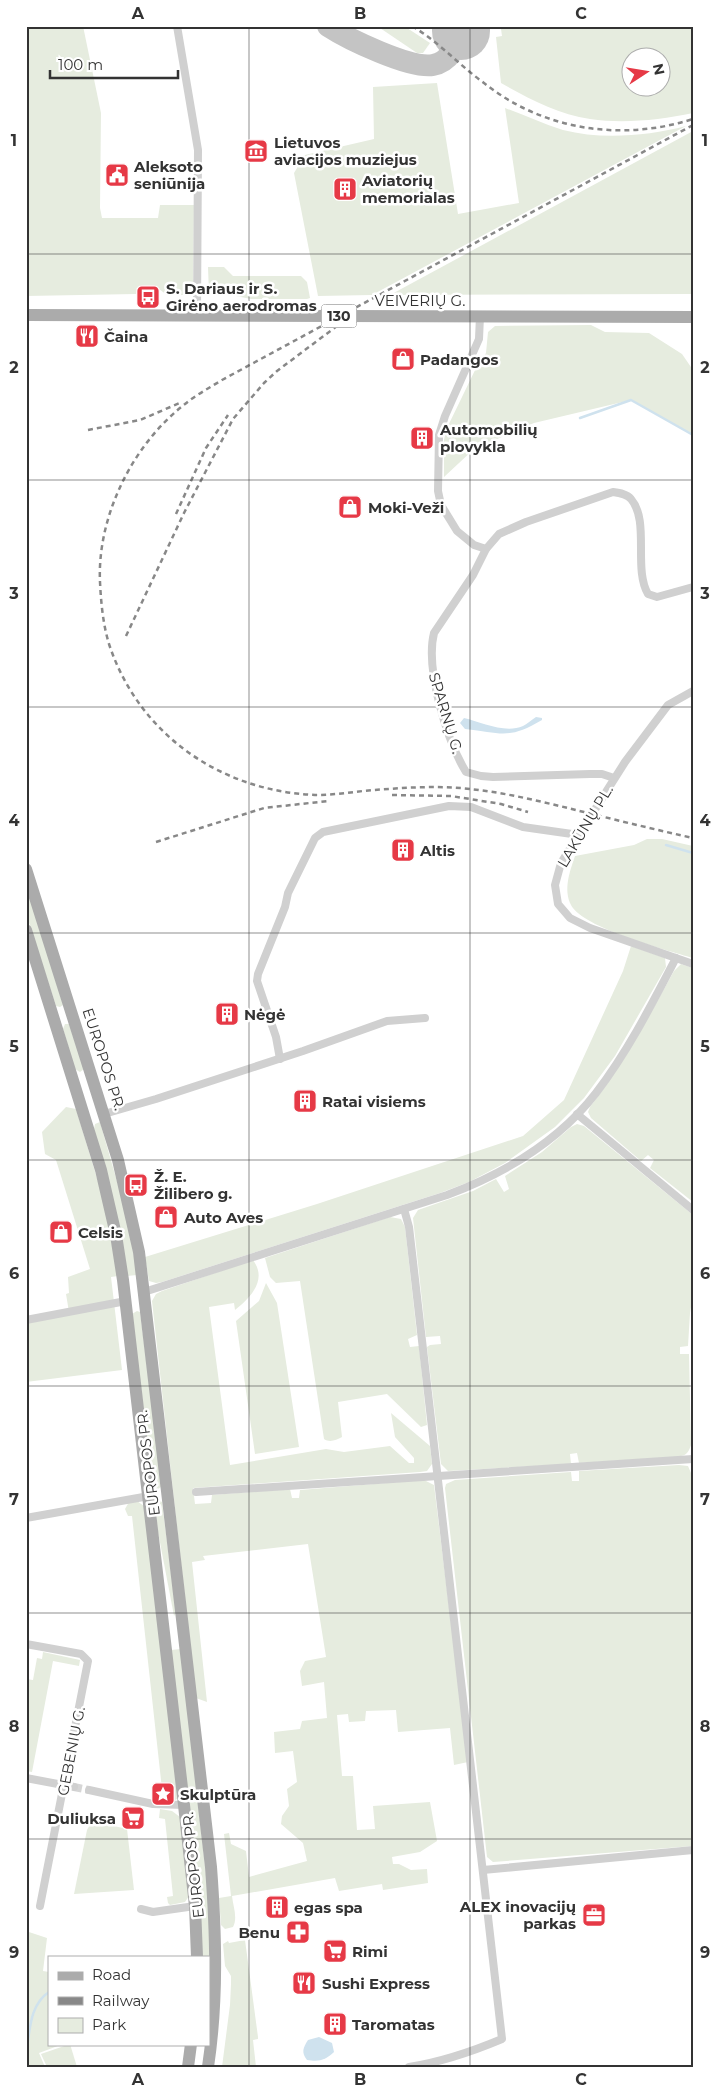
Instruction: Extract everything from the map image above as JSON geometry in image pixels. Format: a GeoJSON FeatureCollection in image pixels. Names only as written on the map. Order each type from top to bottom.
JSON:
{"type":"FeatureCollection","features":[{"type":"Feature","properties":{"kind":"main road","name":"VEIVERIŲ G."},"geometry":{"type":"LineString","coordinates":[[26,314],[693,317]]}},
{"type":"Feature","properties":{"kind":"main road","name":"EUROPOS PR."},"geometry":{"type":"LineString","coordinates":[[26,869],[104,1114],[127,1196],[139,1252],[211,1867],[216,1936],[215,1997],[208,2067]]}},
{"type":"Feature","properties":{"kind":"main road","name":"EUROPOS PR."},"geometry":{"type":"LineString","coordinates":[[26,930],[86,1120],[109,1201],[126,1301],[195,1906],[197,1956]]}},
{"type":"Feature","properties":{"kind":"main road"},"geometry":{"type":"LineString","coordinates":[[54,1019],[72,1014]]}},
{"type":"Feature","properties":{"kind":"main road"},"geometry":{"type":"LineString","coordinates":[[86,1120],[104,1114]]}},
{"type":"Feature","properties":{"kind":"main road"},"geometry":{"type":"LineString","coordinates":[[126,1301],[144,1295]]}},
{"type":"Feature","properties":{"kind":"main road"},"geometry":{"type":"LineString","coordinates":[[149,1496],[168,1493]]}},
{"type":"Feature","properties":{"kind":"main road"},"geometry":{"type":"LineString","coordinates":[[162,1616],[174,1625],[183,1624]]}},
{"type":"Feature","properties":{"kind":"main road"},"geometry":{"type":"LineString","coordinates":[[188,2067],[191,2046]]}},
{"type":"Feature","properties":{"kind":"street"},"geometry":{"type":"LineString","coordinates":[[177,26],[198,150],[197,314]]}},
{"type":"Feature","properties":{"kind":"street"},"geometry":{"type":"LineString","coordinates":[[480,316],[479,339],[438,435],[438,491],[441,505],[457,531],[474,545],[486,549]]}},
{"type":"Feature","properties":{"kind":"street","name":"SPARNŲ G."},"geometry":{"type":"LineString","coordinates":[[614,778],[602,774],[480,776],[466,772],[439,701],[432,667],[431,644],[434,633],[473,575],[486,549],[499,534],[526,522],[604,494],[621,493],[632,499],[638,518],[641,573],[645,588],[652,596],[657,597],[693,587]]}},
{"type":"Feature","properties":{"kind":"street","name":"LAKŪNŲ PL."},"geometry":{"type":"LineString","coordinates":[[693,691],[668,705],[648,730],[614,778],[561,863],[555,885],[558,904],[570,918],[590,928],[693,964]]}},
{"type":"Feature","properties":{"kind":"street"},"geometry":{"type":"LineString","coordinates":[[280,1059],[276,1037],[257,981],[258,974],[285,907],[288,892],[315,838],[323,832],[449,806],[471,808],[524,827],[579,834]]}},
{"type":"Feature","properties":{"kind":"street"},"geometry":{"type":"LineString","coordinates":[[144,1295],[455,1192],[493,1175],[543,1144],[577,1114],[596,1094],[619,1060],[676,958]]}},
{"type":"Feature","properties":{"kind":"street"},"geometry":{"type":"LineString","coordinates":[[104,1114],[280,1059],[387,1021],[426,1018]]}},
{"type":"Feature","properties":{"kind":"street"},"geometry":{"type":"LineString","coordinates":[[577,1114],[693,1210]]}},
{"type":"Feature","properties":{"kind":"street"},"geometry":{"type":"LineString","coordinates":[[404,1209],[409,1227],[502,2039],[458,2057],[434,2064],[409,2067]]}},
{"type":"Feature","properties":{"kind":"street"},"geometry":{"type":"LineString","coordinates":[[26,1320],[126,1301]]}},
{"type":"Feature","properties":{"kind":"street"},"geometry":{"type":"LineString","coordinates":[[196,1492],[693,1459]]}},
{"type":"Feature","properties":{"kind":"street"},"geometry":{"type":"LineString","coordinates":[[26,1518],[149,1496]]}},
{"type":"Feature","properties":{"kind":"street","name":"GEBENIŲ G."},"geometry":{"type":"LineString","coordinates":[[26,1644],[81,1654],[88,1661],[40,1906]]}},
{"type":"Feature","properties":{"kind":"street"},"geometry":{"type":"LineString","coordinates":[[26,1778],[74,1788]]}},
{"type":"Feature","properties":{"kind":"street"},"geometry":{"type":"LineString","coordinates":[[89,1790],[153,1804],[184,1806]]}},
{"type":"Feature","properties":{"kind":"street"},"geometry":{"type":"LineString","coordinates":[[482,1870],[693,1850]]}},
{"type":"Feature","properties":{"kind":"street"},"geometry":{"type":"LineString","coordinates":[[141,1909],[153,1912],[195,1906]]}},
{"type":"Feature","properties":{"kind":"green space"},"geometry":{"type":"Polygon","coordinates":[[[26,26],[83,26],[101,113],[100,208],[102,218],[158,218],[160,205],[194,205],[193,286],[189,295],[167,295],[159,289],[143,289],[136,294],[26,296],[26,26]]]}},
{"type":"Feature","properties":{"kind":"green space"},"geometry":{"type":"Polygon","coordinates":[[[377,26],[404,26],[430,43],[423,53],[417,53],[377,26]]]}},
{"type":"Feature","properties":{"kind":"green space"},"geometry":{"type":"Polygon","coordinates":[[[509,26],[693,26],[693,113],[668,118],[615,121],[578,117],[544,105],[501,83],[496,37],[502,36],[501,29],[509,26]]]}},
{"type":"Feature","properties":{"kind":"green space"},"geometry":{"type":"Polygon","coordinates":[[[437,83],[458,214],[519,203],[505,108],[563,130],[593,135],[624,136],[686,126],[372,295],[318,296],[294,173],[305,155],[374,139],[373,87],[437,83]]]}},
{"type":"Feature","properties":{"kind":"green space"},"geometry":{"type":"Polygon","coordinates":[[[693,131],[693,294],[390,295],[693,131]]]}},
{"type":"Feature","properties":{"kind":"green space"},"geometry":{"type":"Polygon","coordinates":[[[208,267],[224,267],[233,276],[301,276],[307,282],[310,298],[251,299],[231,295],[209,294],[208,267]]]}},
{"type":"Feature","properties":{"kind":"green space"},"geometry":{"type":"Polygon","coordinates":[[[591,325],[605,332],[649,333],[682,354],[693,370],[693,435],[631,400],[534,423],[474,449],[444,477],[444,440],[446,430],[478,364],[486,353],[488,332],[495,326],[591,325]]]}},
{"type":"Feature","properties":{"kind":"green space"},"geometry":{"type":"Polygon","coordinates":[[[647,839],[662,839],[693,846],[693,958],[608,930],[579,914],[571,905],[567,886],[575,856],[634,845],[647,839]]]}},
{"type":"Feature","properties":{"kind":"green space"},"geometry":{"type":"Polygon","coordinates":[[[26,882],[63,1005],[60,1007],[56,1006],[26,914],[26,882]]]}},
{"type":"Feature","properties":{"kind":"green space"},"geometry":{"type":"Polygon","coordinates":[[[631,946],[665,958],[666,967],[615,1056],[584,1098],[555,1127],[505,1163],[469,1182],[440,1193],[162,1282],[149,1281],[145,1257],[317,1204],[523,1136],[564,1100],[623,971],[631,946]]]}},
{"type":"Feature","properties":{"kind":"green space"},"geometry":{"type":"Polygon","coordinates":[[[681,964],[693,968],[693,1202],[650,1168],[654,1160],[648,1155],[641,1161],[591,1118],[588,1112],[635,1041],[674,971],[681,964]]]}},
{"type":"Feature","properties":{"kind":"green space"},"geometry":{"type":"Polygon","coordinates":[[[65,1024],[69,1024],[84,1069],[80,1072],[75,1069],[63,1029],[65,1024]]]}},
{"type":"Feature","properties":{"kind":"green space"},"geometry":{"type":"Polygon","coordinates":[[[66,1107],[76,1109],[103,1198],[118,1276],[111,1277],[122,1370],[26,1382],[26,1320],[69,1312],[66,1294],[69,1293],[68,1277],[90,1269],[56,1160],[45,1154],[42,1132],[66,1107]]]}},
{"type":"Feature","properties":{"kind":"green space"},"geometry":{"type":"Polygon","coordinates":[[[100,1122],[128,1220],[137,1275],[127,1276],[94,1129],[95,1124],[100,1122]]]}},
{"type":"Feature","properties":{"kind":"green space"},"geometry":{"type":"Polygon","coordinates":[[[577,1124],[584,1126],[693,1215],[693,1295],[688,1346],[680,1347],[680,1354],[689,1354],[690,1448],[685,1454],[675,1457],[579,1463],[577,1453],[570,1454],[571,1464],[448,1471],[441,1464],[427,1347],[441,1344],[440,1336],[426,1337],[413,1218],[418,1210],[473,1191],[496,1179],[504,1192],[509,1189],[505,1176],[542,1152],[577,1124]]]}},
{"type":"Feature","properties":{"kind":"green space"},"geometry":{"type":"Polygon","coordinates":[[[390,1217],[401,1219],[405,1227],[417,1335],[408,1339],[410,1347],[419,1346],[427,1425],[421,1427],[387,1394],[338,1402],[342,1437],[328,1441],[324,1439],[300,1281],[276,1283],[270,1277],[265,1258],[390,1217]]]}},
{"type":"Feature","properties":{"kind":"green space"},"geometry":{"type":"Polygon","coordinates":[[[253,1260],[259,1275],[258,1281],[246,1300],[235,1310],[234,1303],[209,1307],[230,1465],[326,1449],[344,1452],[390,1446],[409,1463],[414,1463],[414,1458],[395,1437],[391,1413],[430,1446],[432,1464],[427,1471],[420,1472],[193,1488],[195,1504],[211,1503],[212,1495],[290,1489],[292,1498],[299,1498],[300,1490],[424,1480],[434,1485],[468,1762],[454,1765],[450,1728],[398,1732],[396,1710],[366,1711],[365,1721],[349,1722],[348,1714],[337,1715],[342,1776],[353,1776],[357,1830],[375,1829],[373,1806],[430,1802],[437,1841],[420,1852],[392,1857],[393,1864],[399,1864],[411,1870],[427,1869],[428,1883],[383,1890],[382,1884],[339,1891],[335,1878],[232,1896],[235,1916],[234,1923],[233,1927],[225,1929],[221,1925],[219,1898],[231,1896],[224,1834],[229,1833],[231,1844],[246,1851],[249,1877],[307,1861],[303,1843],[281,1824],[282,1816],[289,1806],[287,1789],[297,1782],[293,1751],[275,1753],[274,1732],[300,1729],[302,1721],[327,1718],[324,1682],[302,1686],[300,1671],[305,1661],[326,1657],[308,1544],[203,1556],[205,1560],[192,1562],[207,1702],[196,1698],[152,1301],[156,1294],[162,1291],[253,1260]]]}},
{"type":"Feature","properties":{"kind":"green space"},"geometry":{"type":"Polygon","coordinates":[[[266,1283],[277,1303],[299,1447],[255,1454],[236,1321],[259,1301],[266,1283]]]}},
{"type":"Feature","properties":{"kind":"green space"},"geometry":{"type":"Polygon","coordinates":[[[137,1311],[140,1312],[162,1486],[157,1490],[153,1487],[132,1314],[137,1311]]]}},
{"type":"Feature","properties":{"kind":"green space"},"geometry":{"type":"Polygon","coordinates":[[[688,1466],[691,1473],[693,1846],[493,1862],[487,1857],[446,1484],[455,1480],[571,1472],[572,1481],[579,1481],[579,1471],[688,1466]]]}},
{"type":"Feature","properties":{"kind":"green space"},"geometry":{"type":"Polygon","coordinates":[[[158,1500],[162,1502],[176,1613],[174,1616],[158,1532],[155,1503],[158,1500]]]}},
{"type":"Feature","properties":{"kind":"green space"},"geometry":{"type":"Polygon","coordinates":[[[137,1501],[144,1506],[178,1793],[177,1799],[171,1802],[158,1800],[155,1788],[162,1789],[132,1516],[128,1516],[125,1509],[129,1502],[137,1501]]]}},
{"type":"Feature","properties":{"kind":"green space"},"geometry":{"type":"Polygon","coordinates":[[[181,1649],[209,1902],[209,1956],[202,1956],[171,1650],[181,1649]]]}},
{"type":"Feature","properties":{"kind":"green space"},"geometry":{"type":"Polygon","coordinates":[[[43,1652],[80,1660],[79,1666],[53,1661],[32,1772],[26,1771],[26,1679],[33,1680],[37,1658],[42,1659],[43,1652]]]}},
{"type":"Feature","properties":{"kind":"green space"},"geometry":{"type":"Polygon","coordinates":[[[160,1809],[172,1811],[180,1817],[189,1896],[185,1902],[170,1905],[167,1897],[173,1896],[165,1819],[159,1818],[160,1809]]]}},
{"type":"Feature","properties":{"kind":"green space"},"geometry":{"type":"Polygon","coordinates":[[[92,1821],[127,1829],[134,1890],[74,1894],[87,1830],[92,1821]]]}},
{"type":"Feature","properties":{"kind":"green space"},"geometry":{"type":"Polygon","coordinates":[[[26,1931],[47,1938],[43,1971],[48,1972],[48,2046],[58,2046],[39,2053],[45,2067],[26,2067],[26,1931]]]}},
{"type":"Feature","properties":{"kind":"green space"},"geometry":{"type":"Polygon","coordinates":[[[245,1940],[258,2037],[258,2039],[253,2040],[256,2067],[222,2067],[231,1984],[231,1976],[225,1966],[223,1944],[228,1941],[229,1943],[245,1940]]]}},
{"type":"Feature","properties":{"kind":"green space"},"geometry":{"type":"Polygon","coordinates":[[[64,2046],[71,2046],[77,2067],[47,2067],[41,2054],[64,2046]]]}},
{"type":"Feature","properties":{"kind":"water"},"geometry":{"type":"Polygon","coordinates":[[[536,717],[542,718],[542,720],[521,730],[505,734],[465,729],[460,723],[464,718],[509,729],[523,726],[536,717]]]}},
{"type":"Feature","properties":{"kind":"water"},"geometry":{"type":"Polygon","coordinates":[[[319,2037],[332,2043],[334,2052],[322,2060],[307,2060],[303,2052],[305,2045],[308,2040],[319,2037]]]}},
{"type":"Feature","properties":{"kind":"waterway"},"geometry":{"type":"LineString","coordinates":[[580,418],[631,400],[693,435]]}},
{"type":"Feature","properties":{"kind":"waterway"},"geometry":{"type":"LineString","coordinates":[[666,845],[693,853]]}},
{"type":"Feature","properties":{"kind":"waterway"},"geometry":{"type":"LineString","coordinates":[[26,2054],[31,2020],[42,1997],[48,1993]]}},
{"type":"Feature","properties":{"kind":"taxiway"},"geometry":{"type":"LineString","coordinates":[[328,26],[379,52],[423,65],[433,65],[444,61],[455,48],[461,31]]}},
{"type":"Feature","properties":{"kind":"runway"},"geometry":{"type":"LineString","coordinates":[[461,26],[461,31]]}},
{"type":"Feature","properties":{"kind":"tunnel"},"geometry":{"type":"LineString","coordinates":[[74,1787],[89,1790]]}},
{"type":"Feature","properties":{"kind":"railway"},"geometry":{"type":"LineString","coordinates":[[412,26],[507,99],[531,112],[557,121],[584,127],[638,130],[666,126],[693,119]]}},
{"type":"Feature","properties":{"kind":"railway"},"geometry":{"type":"LineString","coordinates":[[693,125],[222,380],[189,401],[166,420],[149,439],[134,460],[122,483],[112,507],[105,532],[100,582],[109,644],[123,676],[141,705],[163,731],[188,752],[216,769],[247,783],[280,791],[315,795],[417,787],[444,787],[485,791],[542,802],[693,838]]}},
{"type":"Feature","properties":{"kind":"railway"},"geometry":{"type":"LineString","coordinates":[[126,636],[184,513],[233,419],[277,371],[341,323]]}},
{"type":"Feature","properties":{"kind":"railway"},"geometry":{"type":"LineString","coordinates":[[88,430],[140,420],[182,402]]}},
{"type":"Feature","properties":{"kind":"railway"},"geometry":{"type":"LineString","coordinates":[[176,514],[206,448],[228,415]]}},
{"type":"Feature","properties":{"kind":"railway"},"geometry":{"type":"LineString","coordinates":[[392,795],[451,796],[501,804],[528,812]]}},
{"type":"Feature","properties":{"kind":"railway"},"geometry":{"type":"LineString","coordinates":[[156,842],[264,808],[328,801]]}},
{"type":"Feature","properties":{"kind":"place","name":"Lietuvos aviacijos muziejus"},"geometry":{"type":"Point","coordinates":[256,151]}},
{"type":"Feature","properties":{"kind":"place","name":"Aleksoto seniūnija"},"geometry":{"type":"Point","coordinates":[117,175]}},
{"type":"Feature","properties":{"kind":"place","name":"Aviatorių memorialas"},"geometry":{"type":"Point","coordinates":[345,189]}},
{"type":"Feature","properties":{"kind":"place","name":"S. Dariaus ir S. Girėno aerodromas"},"geometry":{"type":"Point","coordinates":[148,297]}},
{"type":"Feature","properties":{"kind":"place","name":"Čaina"},"geometry":{"type":"Point","coordinates":[87,336]}},
{"type":"Feature","properties":{"kind":"place","name":"Padangos"},"geometry":{"type":"Point","coordinates":[403,359]}},
{"type":"Feature","properties":{"kind":"place","name":"Automobilių plovykla"},"geometry":{"type":"Point","coordinates":[422,438]}},
{"type":"Feature","properties":{"kind":"place","name":"Moki-Veži"},"geometry":{"type":"Point","coordinates":[350,507]}},
{"type":"Feature","properties":{"kind":"place","name":"Altis"},"geometry":{"type":"Point","coordinates":[403,850]}},
{"type":"Feature","properties":{"kind":"place","name":"Nėgė"},"geometry":{"type":"Point","coordinates":[227,1014]}},
{"type":"Feature","properties":{"kind":"place","name":"Ratai visiems"},"geometry":{"type":"Point","coordinates":[305,1101]}},
{"type":"Feature","properties":{"kind":"place","name":"Ž. E. Žilibero g."},"geometry":{"type":"Point","coordinates":[136,1185]}},
{"type":"Feature","properties":{"kind":"place","name":"Auto Aves"},"geometry":{"type":"Point","coordinates":[166,1217]}},
{"type":"Feature","properties":{"kind":"place","name":"Celsis"},"geometry":{"type":"Point","coordinates":[61,1232]}},
{"type":"Feature","properties":{"kind":"place","name":"Skulptūra"},"geometry":{"type":"Point","coordinates":[163,1794]}},
{"type":"Feature","properties":{"kind":"place","name":"Duliuksa"},"geometry":{"type":"Point","coordinates":[133,1818]}},
{"type":"Feature","properties":{"kind":"place","name":"egas spa"},"geometry":{"type":"Point","coordinates":[277,1907]}},
{"type":"Feature","properties":{"kind":"place","name":"ALEX inovacijų parkas"},"geometry":{"type":"Point","coordinates":[594,1915]}},
{"type":"Feature","properties":{"kind":"place","name":"Benu"},"geometry":{"type":"Point","coordinates":[298,1932]}},
{"type":"Feature","properties":{"kind":"place","name":"Rimi"},"geometry":{"type":"Point","coordinates":[335,1951]}},
{"type":"Feature","properties":{"kind":"place","name":"Sushi Express"},"geometry":{"type":"Point","coordinates":[304,1983]}},
{"type":"Feature","properties":{"kind":"place","name":"Taromatas"},"geometry":{"type":"Point","coordinates":[335,2024]}}]}
